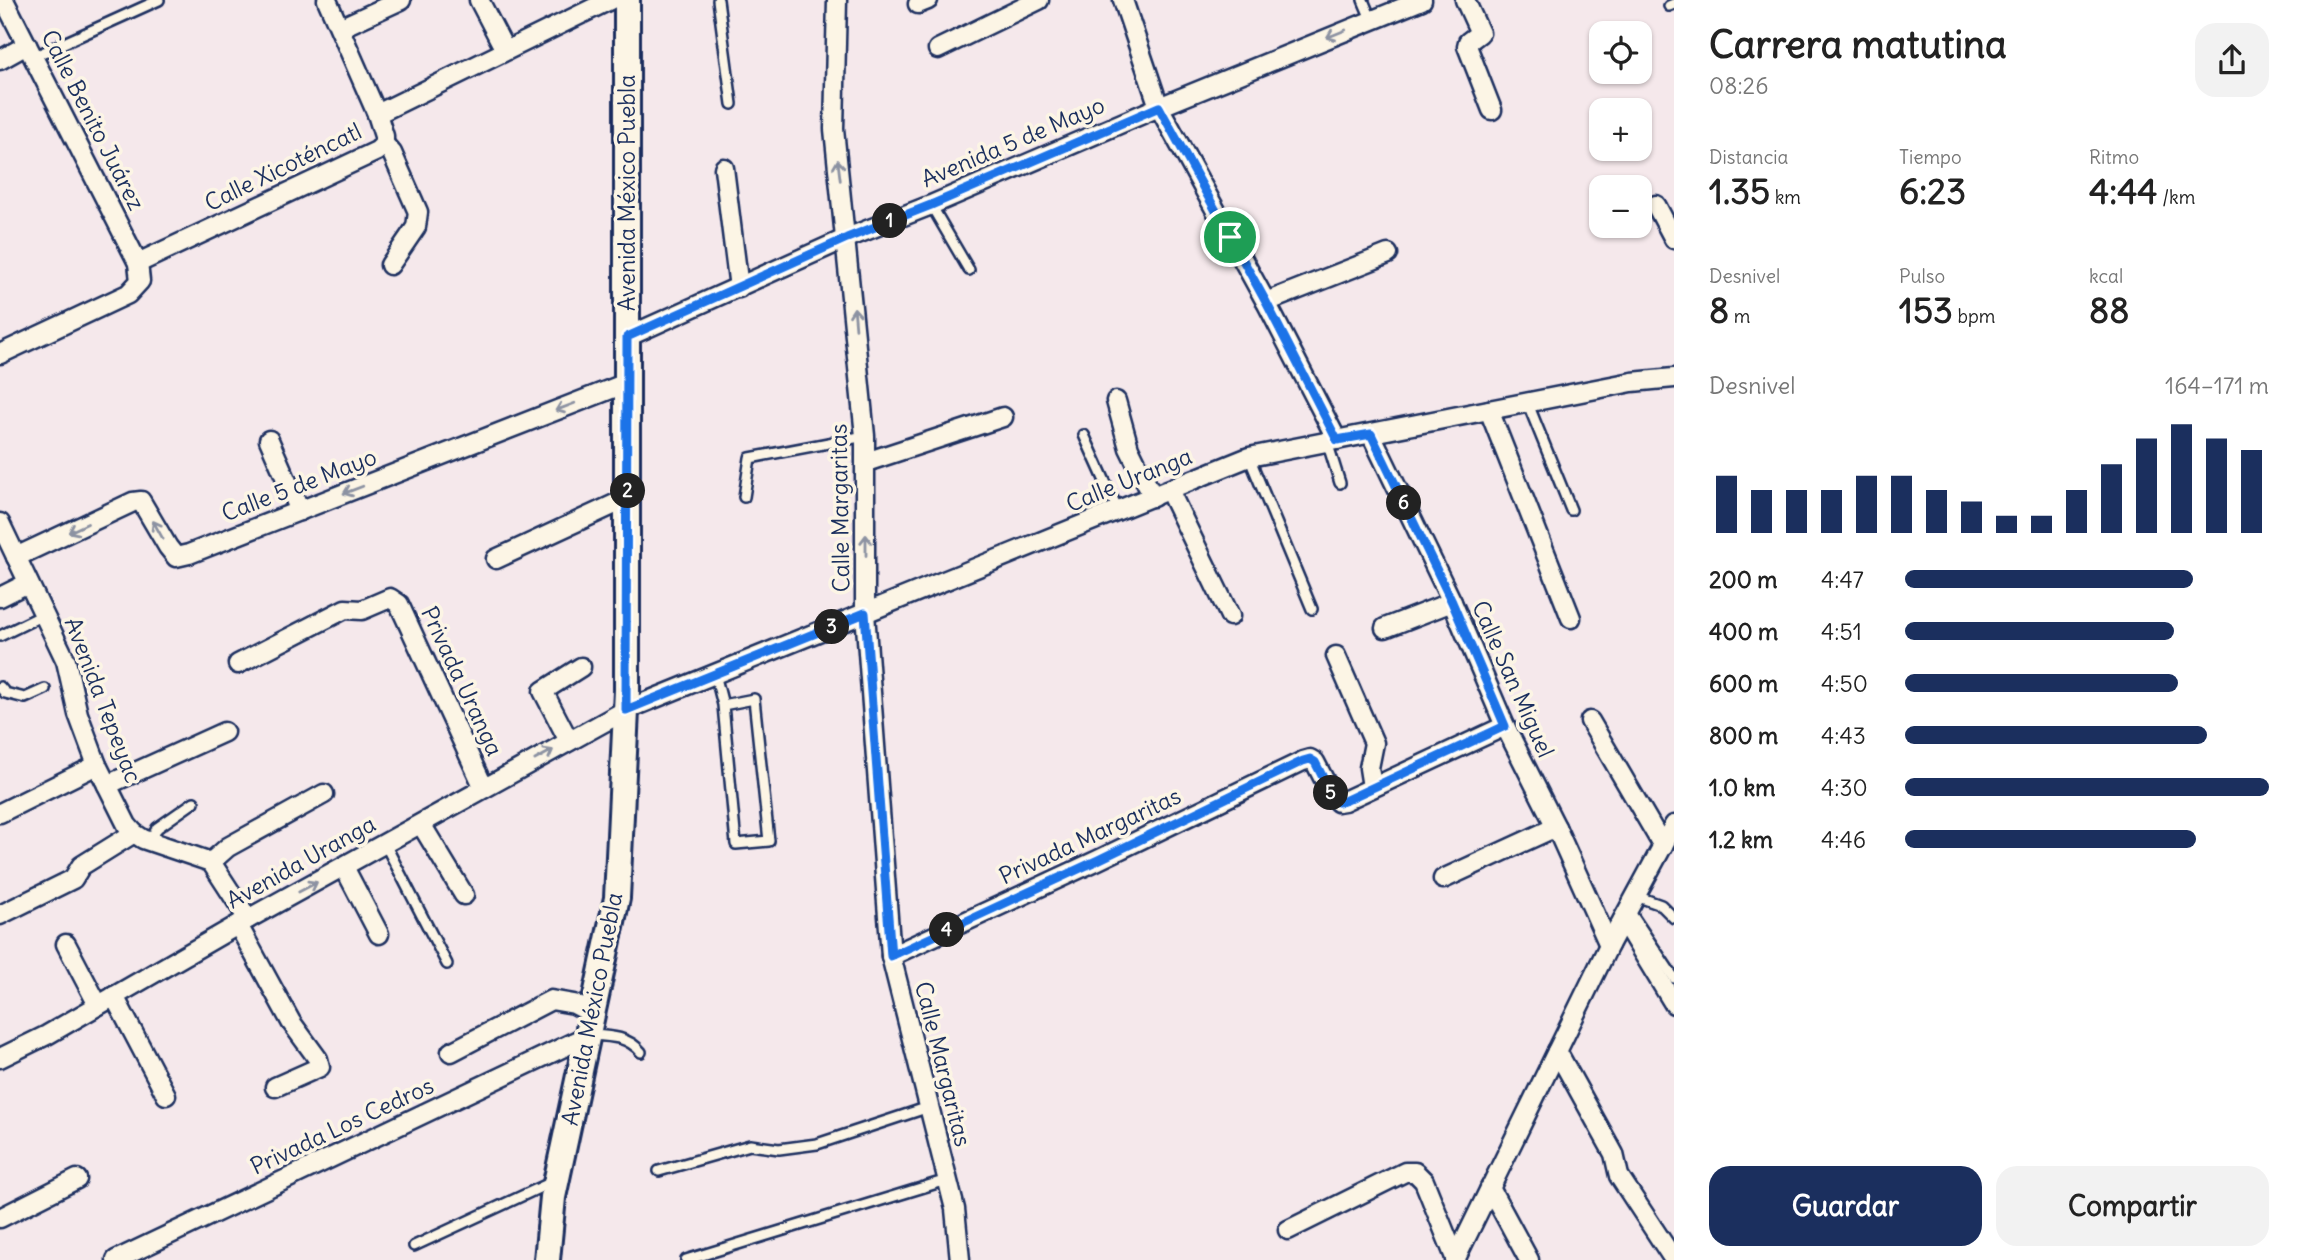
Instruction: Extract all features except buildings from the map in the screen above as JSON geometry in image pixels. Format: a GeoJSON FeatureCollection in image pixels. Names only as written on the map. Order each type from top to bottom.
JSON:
{"type":"FeatureCollection","features":[{"type":"Feature","properties":{"kind":"main road","name":"Avenida México Puebla"},"geometry":{"type":"LineString","coordinates":[[547,1260],[557,1179],[617,898],[626,710],[629,382],[627,0]]}},
{"type":"Feature","properties":{"kind":"street","name":"Calle Benito Juárez"},"geometry":{"type":"LineString","coordinates":[[4,0],[138,263]]}},
{"type":"Feature","properties":{"kind":"street"},"geometry":{"type":"LineString","coordinates":[[327,0],[377,114]]}},
{"type":"Feature","properties":{"kind":"street"},"geometry":{"type":"LineString","coordinates":[[340,29],[401,0]]}},
{"type":"Feature","properties":{"kind":"street"},"geometry":{"type":"LineString","coordinates":[[479,0],[505,50]]}},
{"type":"Feature","properties":{"kind":"street","name":"Calle Xicoténcatl"},"geometry":{"type":"LineString","coordinates":[[138,263],[377,150],[384,144],[384,136],[377,114],[610,0]]}},
{"type":"Feature","properties":{"kind":"street","name":"Calle Margaritas"},"geometry":{"type":"LineString","coordinates":[[837,0],[834,129],[865,436],[865,613],[891,956],[955,1209],[960,1260]]}},
{"type":"Feature","properties":{"kind":"street"},"geometry":{"type":"LineString","coordinates":[[939,49],[1040,0]]}},
{"type":"Feature","properties":{"kind":"street"},"geometry":{"type":"LineString","coordinates":[[1124,0],[1159,107],[1266,302],[1330,441]]}},
{"type":"Feature","properties":{"kind":"street","name":"Avenida 5 de Mayo"},"geometry":{"type":"LineString","coordinates":[[627,337],[847,238],[1422,0]]}},
{"type":"Feature","properties":{"kind":"street"},"geometry":{"type":"LineString","coordinates":[[1465,0],[1480,33],[1468,42],[1467,46],[1492,110]]}},
{"type":"Feature","properties":{"kind":"street"},"geometry":{"type":"LineString","coordinates":[[0,60],[30,51]]}},
{"type":"Feature","properties":{"kind":"street"},"geometry":{"type":"LineString","coordinates":[[384,144],[392,153],[418,212],[416,227],[390,265]]}},
{"type":"Feature","properties":{"kind":"street"},"geometry":{"type":"LineString","coordinates":[[724,168],[739,288]]}},
{"type":"Feature","properties":{"kind":"street"},"geometry":{"type":"LineString","coordinates":[[1656,205],[1674,239]]}},
{"type":"Feature","properties":{"kind":"street"},"geometry":{"type":"LineString","coordinates":[[1266,302],[1388,254]]}},
{"type":"Feature","properties":{"kind":"street"},"geometry":{"type":"LineString","coordinates":[[0,354],[128,294],[140,281],[138,263]]}},
{"type":"Feature","properties":{"kind":"street","name":"Calle Uranga"},"geometry":{"type":"LineString","coordinates":[[626,710],[1249,457],[1632,382],[1674,378]]}},
{"type":"Feature","properties":{"kind":"street","name":"Calle 5 de Mayo"},"geometry":{"type":"LineString","coordinates":[[16,557],[133,502],[141,501],[176,557],[189,554],[629,382]]}},
{"type":"Feature","properties":{"kind":"street"},"geometry":{"type":"LineString","coordinates":[[1116,401],[1129,448],[1161,493],[1230,616]]}},
{"type":"Feature","properties":{"kind":"street"},"geometry":{"type":"LineString","coordinates":[[1489,410],[1571,618]]}},
{"type":"Feature","properties":{"kind":"street"},"geometry":{"type":"LineString","coordinates":[[866,462],[1003,417]]}},
{"type":"Feature","properties":{"kind":"street","name":"Calle San Miguel"},"geometry":{"type":"LineString","coordinates":[[1371,434],[1452,602],[1505,726],[1556,827],[1609,945]]}},
{"type":"Feature","properties":{"kind":"street"},"geometry":{"type":"LineString","coordinates":[[269,440],[300,511]]}},
{"type":"Feature","properties":{"kind":"street"},"geometry":{"type":"LineString","coordinates":[[496,559],[628,498]]}},
{"type":"Feature","properties":{"kind":"street","name":"Avenida Tepeyac"},"geometry":{"type":"LineString","coordinates":[[0,523],[66,660],[78,714],[97,765],[127,825],[134,833]]}},
{"type":"Feature","properties":{"kind":"street"},"geometry":{"type":"LineString","coordinates":[[0,597],[28,583]]}},
{"type":"Feature","properties":{"kind":"street","name":"Privada Uranga"},"geometry":{"type":"LineString","coordinates":[[238,664],[345,609],[362,610],[390,598],[399,604],[484,788]]}},
{"type":"Feature","properties":{"kind":"street"},"geometry":{"type":"LineString","coordinates":[[1385,628],[1452,602]]}},
{"type":"Feature","properties":{"kind":"street"},"geometry":{"type":"LineString","coordinates":[[1336,656],[1374,743],[1369,768],[1372,787],[1505,726]]}},
{"type":"Feature","properties":{"kind":"street"},"geometry":{"type":"LineString","coordinates":[[569,741],[543,691],[581,667]]}},
{"type":"Feature","properties":{"kind":"street","name":"Avenida Uranga"},"geometry":{"type":"LineString","coordinates":[[0,1058],[626,710]]}},
{"type":"Feature","properties":{"kind":"street"},"geometry":{"type":"LineString","coordinates":[[1590,721],[1663,846]]}},
{"type":"Feature","properties":{"kind":"street"},"geometry":{"type":"LineString","coordinates":[[107,785],[224,733]]}},
{"type":"Feature","properties":{"kind":"street","name":"Privada Margaritas"},"geometry":{"type":"LineString","coordinates":[[891,956],[1310,759],[1315,762],[1338,802],[1372,787]]}},
{"type":"Feature","properties":{"kind":"street"},"geometry":{"type":"LineString","coordinates":[[0,813],[97,765]]}},
{"type":"Feature","properties":{"kind":"street"},"geometry":{"type":"LineString","coordinates":[[211,862],[228,847],[324,794]]}},
{"type":"Feature","properties":{"kind":"street"},"geometry":{"type":"LineString","coordinates":[[421,824],[464,895]]}},
{"type":"Feature","properties":{"kind":"street"},"geometry":{"type":"LineString","coordinates":[[1455,1260],[1609,945],[1674,825]]}},
{"type":"Feature","properties":{"kind":"street"},"geometry":{"type":"LineString","coordinates":[[1443,879],[1556,827]]}},
{"type":"Feature","properties":{"kind":"street"},"geometry":{"type":"LineString","coordinates":[[0,915],[73,879],[81,866],[134,833],[211,862],[291,1022],[318,1059],[320,1067],[275,1087]]}},
{"type":"Feature","properties":{"kind":"street"},"geometry":{"type":"LineString","coordinates":[[344,867],[379,934]]}},
{"type":"Feature","properties":{"kind":"street"},"geometry":{"type":"LineString","coordinates":[[1629,908],[1674,1004]]}},
{"type":"Feature","properties":{"kind":"street"},"geometry":{"type":"LineString","coordinates":[[66,944],[166,1095]]}},
{"type":"Feature","properties":{"kind":"street"},"geometry":{"type":"LineString","coordinates":[[451,1052],[551,1000],[574,1004],[591,1025]]}},
{"type":"Feature","properties":{"kind":"street","name":"Privada Los Cedros"},"geometry":{"type":"LineString","coordinates":[[117,1260],[591,1025]]}},
{"type":"Feature","properties":{"kind":"street"},"geometry":{"type":"LineString","coordinates":[[1557,1051],[1614,1154],[1619,1176],[1674,1260]]}},
{"type":"Feature","properties":{"kind":"street"},"geometry":{"type":"LineString","coordinates":[[1288,1230],[1405,1172],[1415,1172],[1423,1181],[1455,1260]]}},
{"type":"Feature","properties":{"kind":"street"},"geometry":{"type":"LineString","coordinates":[[0,1218],[77,1179]]}},
{"type":"Feature","properties":{"kind":"street"},"geometry":{"type":"LineString","coordinates":[[1490,1188],[1529,1260]]}},
{"type":"Feature","properties":{"kind":"lane"},"geometry":{"type":"LineString","coordinates":[[30,51],[159,0]]}},
{"type":"Feature","properties":{"kind":"lane"},"geometry":{"type":"LineString","coordinates":[[718,0],[732,104]]}},
{"type":"Feature","properties":{"kind":"lane"},"geometry":{"type":"LineString","coordinates":[[1363,0],[1371,19]]}},
{"type":"Feature","properties":{"kind":"lane"},"geometry":{"type":"LineString","coordinates":[[931,205],[968,270]]}},
{"type":"Feature","properties":{"kind":"lane"},"geometry":{"type":"LineString","coordinates":[[1528,404],[1571,510]]}},
{"type":"Feature","properties":{"kind":"lane"},"geometry":{"type":"LineString","coordinates":[[1084,435],[1118,510]]}},
{"type":"Feature","properties":{"kind":"lane"},"geometry":{"type":"LineString","coordinates":[[744,497],[750,458],[865,436]]}},
{"type":"Feature","properties":{"kind":"lane"},"geometry":{"type":"LineString","coordinates":[[1330,441],[1329,448],[1340,483]]}},
{"type":"Feature","properties":{"kind":"lane"},"geometry":{"type":"LineString","coordinates":[[1249,457],[1312,609]]}},
{"type":"Feature","properties":{"kind":"lane"},"geometry":{"type":"LineString","coordinates":[[0,636],[43,615]]}},
{"type":"Feature","properties":{"kind":"lane"},"geometry":{"type":"LineString","coordinates":[[715,674],[723,705],[736,844],[769,841],[754,699],[723,705]]}},
{"type":"Feature","properties":{"kind":"lane"},"geometry":{"type":"LineString","coordinates":[[0,688],[5,693],[25,698],[45,688]]}},
{"type":"Feature","properties":{"kind":"lane"},"geometry":{"type":"LineString","coordinates":[[151,841],[156,828],[194,802]]}},
{"type":"Feature","properties":{"kind":"lane"},"geometry":{"type":"LineString","coordinates":[[385,844],[447,964]]}},
{"type":"Feature","properties":{"kind":"lane"},"geometry":{"type":"LineString","coordinates":[[1674,918],[1661,905],[1629,908],[1674,978]]}},
{"type":"Feature","properties":{"kind":"lane"},"geometry":{"type":"LineString","coordinates":[[591,1025],[634,1044],[642,1052]]}},
{"type":"Feature","properties":{"kind":"lane"},"geometry":{"type":"LineString","coordinates":[[659,1171],[750,1145],[779,1149],[817,1144],[929,1107]]}},
{"type":"Feature","properties":{"kind":"lane"},"geometry":{"type":"LineString","coordinates":[[414,1246],[557,1179]]}},
{"type":"Feature","properties":{"kind":"lane"},"geometry":{"type":"LineString","coordinates":[[687,1260],[947,1181]]}},
{"type":"Feature","properties":{"kind":"route"},"geometry":{"type":"LineString","coordinates":[[1159,107],[1230,237],[1337,440],[1371,434],[1452,602],[1505,726],[1344,801],[1338,802],[1333,797],[1315,762],[1310,759],[1303,761],[891,956],[865,613],[626,710],[629,382],[627,337],[847,238],[1159,107]]}}]}
